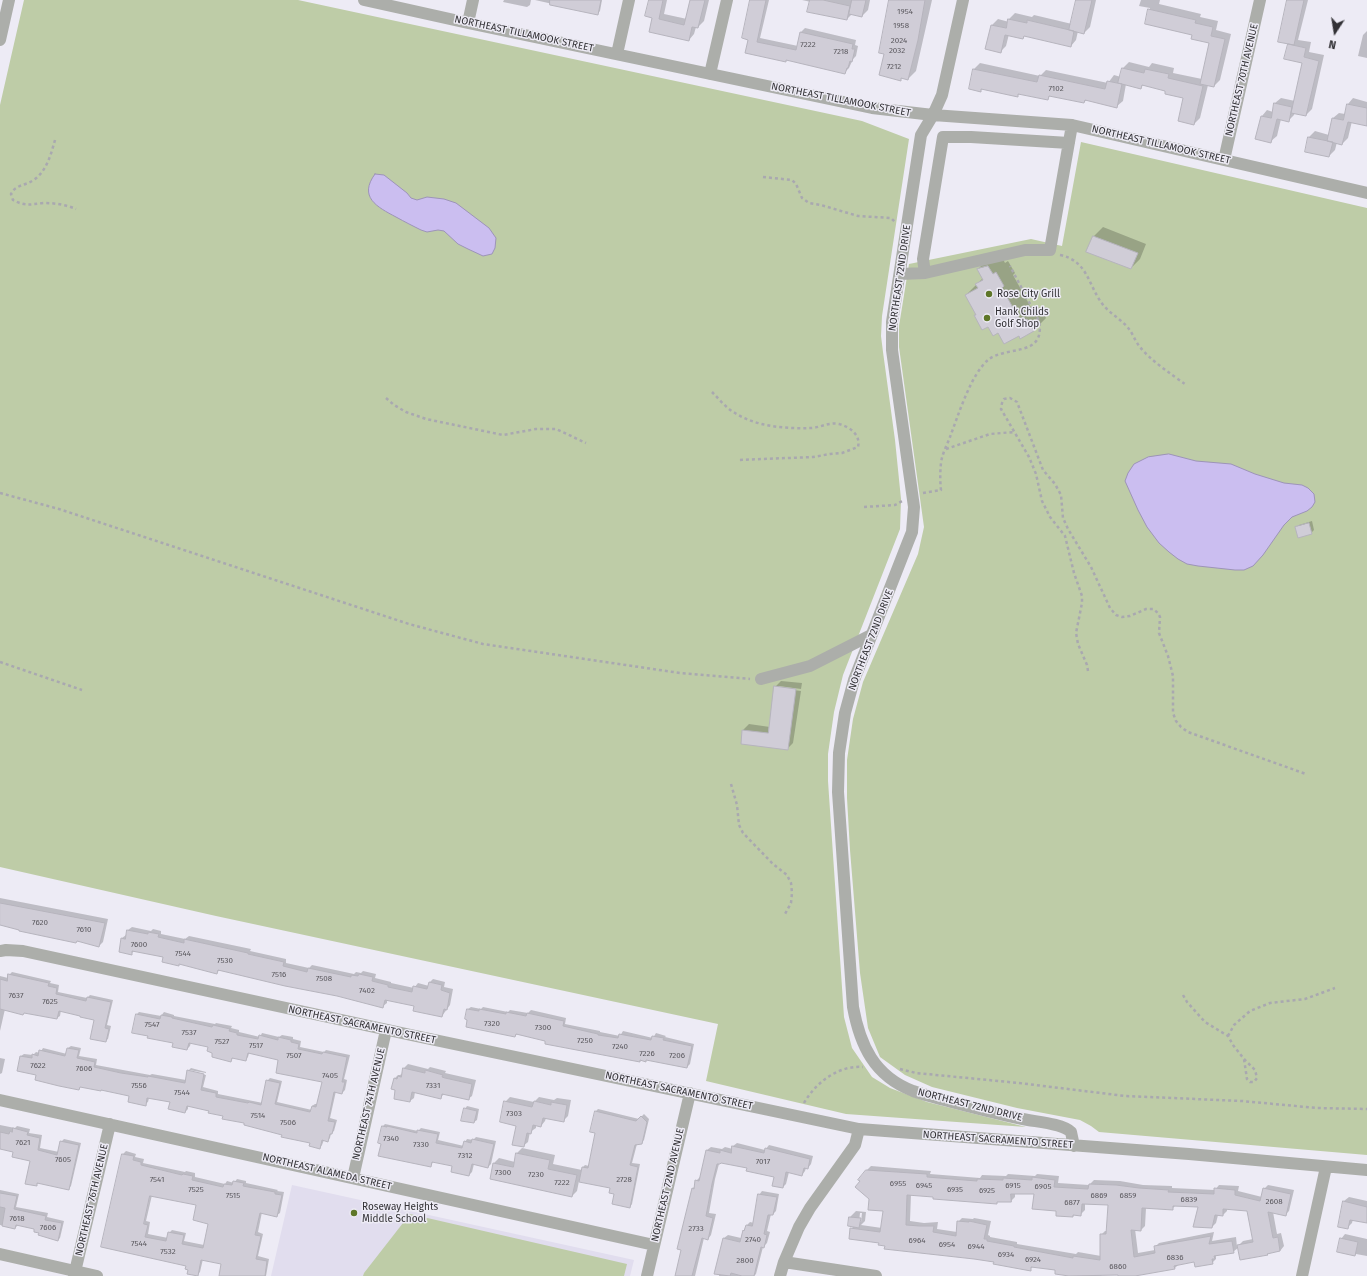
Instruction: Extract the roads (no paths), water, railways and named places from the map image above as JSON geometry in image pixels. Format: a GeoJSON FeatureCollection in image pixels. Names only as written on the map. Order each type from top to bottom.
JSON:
{"type":"FeatureCollection","features":[{"type":"Feature","properties":{"kind":"street"},"geometry":{"type":"LineString","coordinates":[[0,40],[9,0]]}},
{"type":"Feature","properties":{"kind":"street","name":"NORTHEAST TILLAMOOK STREET"},"geometry":{"type":"LineString","coordinates":[[364,0],[853,104],[908,113],[1072,125],[1367,192]]}},
{"type":"Feature","properties":{"kind":"street"},"geometry":{"type":"LineString","coordinates":[[468,23],[473,0]]}},
{"type":"Feature","properties":{"kind":"street"},"geometry":{"type":"LineString","coordinates":[[617,54],[629,0]]}},
{"type":"Feature","properties":{"kind":"street"},"geometry":{"type":"LineString","coordinates":[[710,74],[727,0]]}},
{"type":"Feature","properties":{"kind":"street"},"geometry":{"type":"LineString","coordinates":[[933,115],[942,95],[963,0]]}},
{"type":"Feature","properties":{"kind":"street","name":"NORTHEAST 70TH AVENUE"},"geometry":{"type":"LineString","coordinates":[[1224,160],[1260,0]]}},
{"type":"Feature","properties":{"kind":"street","name":"NORTHEAST 72ND DRIVE"},"geometry":{"type":"LineString","coordinates":[[933,115],[921,135],[892,322],[892,350],[913,496],[914,508],[912,532],[854,680],[839,753],[838,792],[853,1006],[860,1036],[865,1048],[879,1068],[900,1084],[913,1091],[926,1095],[988,1111],[1064,1127],[1071,1132],[1074,1146]]}},
{"type":"Feature","properties":{"kind":"street"},"geometry":{"type":"LineString","coordinates":[[900,274],[925,273],[1025,250],[1050,250],[1072,125]]}},
{"type":"Feature","properties":{"kind":"street"},"geometry":{"type":"LineString","coordinates":[[925,273],[923,259],[943,137],[970,137],[1069,143]]}},
{"type":"Feature","properties":{"kind":"street"},"geometry":{"type":"LineString","coordinates":[[761,679],[810,666],[872,635]]}},
{"type":"Feature","properties":{"kind":"street","name":"NORTHEAST SACRAMENTO STREET"},"geometry":{"type":"LineString","coordinates":[[0,951],[23,951],[386,1030],[690,1093],[791,1116],[859,1129],[1189,1154],[1367,1170]]}},
{"type":"Feature","properties":{"kind":"street","name":"NORTHEAST 74TH AVENUE"},"geometry":{"type":"LineString","coordinates":[[353,1178],[386,1030]]}},
{"type":"Feature","properties":{"kind":"street","name":"NORTHEAST 72ND AVENUE"},"geometry":{"type":"LineString","coordinates":[[647,1276],[690,1093]]}},
{"type":"Feature","properties":{"kind":"street","name":"NORTHEAST ALAMEDA STREET"},"geometry":{"type":"LineString","coordinates":[[0,1100],[654,1245]]}},
{"type":"Feature","properties":{"kind":"street","name":"NORTHEAST 76TH AVENUE"},"geometry":{"type":"LineString","coordinates":[[75,1274],[110,1124]]}},
{"type":"Feature","properties":{"kind":"street"},"geometry":{"type":"LineString","coordinates":[[780,1276],[784,1262],[799,1226],[855,1145],[859,1129]]}},
{"type":"Feature","properties":{"kind":"street"},"geometry":{"type":"LineString","coordinates":[[1302,1276],[1326,1167]]}},
{"type":"Feature","properties":{"kind":"street"},"geometry":{"type":"LineString","coordinates":[[0,1254],[75,1274],[97,1276]]}},
{"type":"Feature","properties":{"kind":"street"},"geometry":{"type":"LineString","coordinates":[[784,1262],[876,1276]]}},
{"type":"Feature","properties":{"kind":"place","name":"Rose City Grill"},"geometry":{"type":"Point","coordinates":[989,294]}},
{"type":"Feature","properties":{"kind":"place","name":"Hank Childs Golf Shop"},"geometry":{"type":"Point","coordinates":[987,318]}},
{"type":"Feature","properties":{"kind":"place","name":"Roseway Heights Middle School"},"geometry":{"type":"Point","coordinates":[354,1213]}}]}
